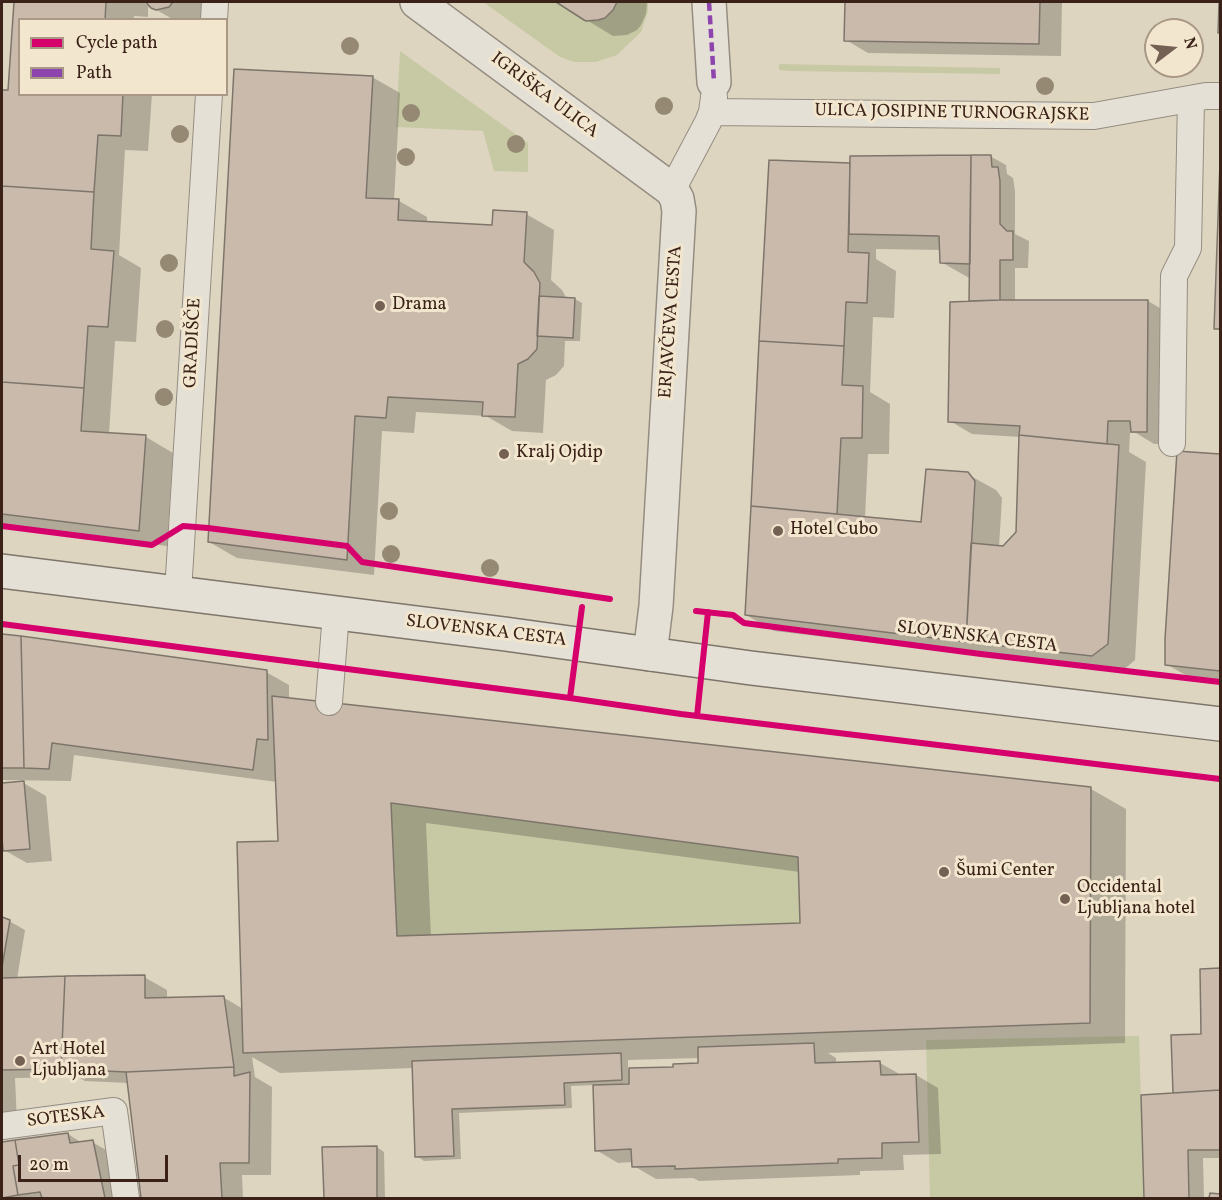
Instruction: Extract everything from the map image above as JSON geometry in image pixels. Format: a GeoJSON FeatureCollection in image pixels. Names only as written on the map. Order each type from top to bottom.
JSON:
{"type":"FeatureCollection","features":[{"type":"Feature","properties":{"kind":"street","name":"IGRIŠKA ULICA"},"geometry":{"type":"LineString","coordinates":[[417,2],[672,190]]}},
{"type":"Feature","properties":{"kind":"street"},"geometry":{"type":"LineString","coordinates":[[709,2],[713,97]]}},
{"type":"Feature","properties":{"kind":"street","name":"ERJAVČEVA CESTA"},"geometry":{"type":"LineString","coordinates":[[650,654],[656,606],[679,211],[677,199],[672,190]]}},
{"type":"Feature","properties":{"kind":"street","name":"SLOVENSKA CESTA"},"geometry":{"type":"LineString","coordinates":[[2,571],[787,672],[1221,724]]}},
{"type":"Feature","properties":{"kind":"lane"},"geometry":{"type":"LineString","coordinates":[[214,18],[215,2]]}},
{"type":"Feature","properties":{"kind":"lane","name":"GRADIŠČE"},"geometry":{"type":"LineString","coordinates":[[178,592],[209,96]]}},
{"type":"Feature","properties":{"kind":"lane","name":"ULICA JOSIPINE TURNOGRAJSKE"},"geometry":{"type":"LineString","coordinates":[[713,97],[1094,116],[1206,96],[1221,96]]}},
{"type":"Feature","properties":{"kind":"lane"},"geometry":{"type":"LineString","coordinates":[[672,190],[708,122],[713,97]]}},
{"type":"Feature","properties":{"kind":"lane"},"geometry":{"type":"LineString","coordinates":[[1172,443],[1174,276],[1188,248],[1191,99]]}},
{"type":"Feature","properties":{"kind":"lane"},"geometry":{"type":"LineString","coordinates":[[329,702],[336,613]]}},
{"type":"Feature","properties":{"kind":"lane","name":"SOTESKA"},"geometry":{"type":"LineString","coordinates":[[2,1126],[114,1111],[126,1198]]}},
{"type":"Feature","properties":{"kind":"green space"},"geometry":{"type":"Polygon","coordinates":[[[483,2],[556,2],[587,21],[605,17],[613,10],[617,2],[648,2],[648,11],[641,32],[617,55],[596,62],[574,62],[560,57],[483,2]]]}},
{"type":"Feature","properties":{"kind":"green space"},"geometry":{"type":"Polygon","coordinates":[[[400,51],[528,143],[528,172],[494,171],[483,131],[396,127],[400,51]]]}},
{"type":"Feature","properties":{"kind":"green space"},"geometry":{"type":"Polygon","coordinates":[[[779,64],[1000,68],[1000,74],[788,71],[779,70],[779,64]]]}},
{"type":"Feature","properties":{"kind":"green space"},"geometry":{"type":"Polygon","coordinates":[[[391,803],[798,857],[800,923],[397,936],[391,803]]]}},
{"type":"Feature","properties":{"kind":"green space"},"geometry":{"type":"Polygon","coordinates":[[[1139,1036],[1144,1198],[930,1198],[926,1040],[1139,1036]]]}},
{"type":"Feature","properties":{"kind":"building"},"geometry":{"type":"Polygon","coordinates":[[[14,2],[106,2],[105,18],[18,18],[18,96],[123,96],[121,136],[98,135],[94,192],[2,186],[2,90],[8,90],[14,2]]]}},
{"type":"Feature","properties":{"kind":"building"},"geometry":{"type":"Polygon","coordinates":[[[146,2],[173,2],[169,7],[156,10],[146,2]]]}},
{"type":"Feature","properties":{"kind":"building"},"geometry":{"type":"Polygon","coordinates":[[[556,2],[617,2],[605,18],[586,21],[556,2]]]}},
{"type":"Feature","properties":{"kind":"building"},"geometry":{"type":"Polygon","coordinates":[[[845,2],[1040,2],[1039,44],[844,41],[845,2]]]}},
{"type":"Feature","properties":{"kind":"building"},"geometry":{"type":"Polygon","coordinates":[[[1219,2],[1220,33],[1218,33],[1219,2]]]}},
{"type":"Feature","properties":{"kind":"building","name":"Drama"},"geometry":{"type":"Polygon","coordinates":[[[234,69],[373,76],[366,198],[399,199],[398,220],[492,225],[493,210],[527,212],[524,262],[534,272],[540,283],[537,349],[528,359],[518,364],[515,417],[482,416],[483,402],[388,397],[386,418],[355,416],[347,560],[208,542],[234,69]]]}},
{"type":"Feature","properties":{"kind":"building"},"geometry":{"type":"Polygon","coordinates":[[[971,155],[991,155],[992,167],[998,167],[1000,224],[1007,231],[1013,231],[1013,260],[1000,260],[1000,300],[969,301],[971,155]]]}},
{"type":"Feature","properties":{"kind":"building"},"geometry":{"type":"Polygon","coordinates":[[[971,155],[970,264],[940,263],[939,236],[849,234],[850,156],[971,155]]]}},
{"type":"Feature","properties":{"kind":"building"},"geometry":{"type":"Polygon","coordinates":[[[769,160],[850,163],[848,252],[869,253],[867,303],[846,302],[844,346],[759,341],[769,160]]]}},
{"type":"Feature","properties":{"kind":"building"},"geometry":{"type":"Polygon","coordinates":[[[1220,162],[1220,329],[1214,329],[1220,162]]]}},
{"type":"Feature","properties":{"kind":"building"},"geometry":{"type":"Polygon","coordinates":[[[2,186],[94,192],[91,249],[114,251],[108,327],[88,326],[84,388],[2,382],[2,186]]]}},
{"type":"Feature","properties":{"kind":"building"},"geometry":{"type":"Polygon","coordinates":[[[539,296],[575,298],[573,338],[537,336],[539,296]]]}},
{"type":"Feature","properties":{"kind":"building"},"geometry":{"type":"Polygon","coordinates":[[[1148,300],[1147,432],[1131,432],[1130,421],[1108,421],[1107,444],[1019,435],[1020,426],[948,422],[950,302],[1148,300]]]}},
{"type":"Feature","properties":{"kind":"building"},"geometry":{"type":"Polygon","coordinates":[[[759,341],[844,346],[842,385],[863,386],[862,438],[841,438],[837,514],[751,506],[759,341]]]}},
{"type":"Feature","properties":{"kind":"building"},"geometry":{"type":"Polygon","coordinates":[[[2,382],[84,388],[81,431],[146,435],[139,531],[2,514],[2,382]]]}},
{"type":"Feature","properties":{"kind":"building"},"geometry":{"type":"Polygon","coordinates":[[[1019,435],[1119,445],[1108,644],[1092,656],[966,642],[971,543],[1003,546],[1016,532],[1019,435]]]}},
{"type":"Feature","properties":{"kind":"building"},"geometry":{"type":"Polygon","coordinates":[[[1177,451],[1220,454],[1220,671],[1165,665],[1177,451]]]}},
{"type":"Feature","properties":{"kind":"building"},"geometry":{"type":"Polygon","coordinates":[[[926,469],[968,472],[975,481],[966,642],[745,615],[751,506],[921,522],[926,469]]]}},
{"type":"Feature","properties":{"kind":"building"},"geometry":{"type":"Polygon","coordinates":[[[2,634],[21,636],[24,768],[2,768],[2,634]]]}},
{"type":"Feature","properties":{"kind":"building"},"geometry":{"type":"Polygon","coordinates":[[[21,636],[267,670],[268,740],[257,739],[253,770],[52,743],[49,769],[24,768],[21,636]]]}},
{"type":"Feature","properties":{"kind":"building","name":"Šumi Center"},"geometry":{"type":"Polygon","coordinates":[[[272,696],[1091,787],[1090,1023],[243,1053],[237,842],[278,841],[272,696]],[[391,803],[397,936],[800,923],[798,857],[391,803]]]}},
{"type":"Feature","properties":{"kind":"building"},"geometry":{"type":"Polygon","coordinates":[[[24,781],[30,849],[3,851],[2,783],[24,781]]]}},
{"type":"Feature","properties":{"kind":"building"},"geometry":{"type":"Polygon","coordinates":[[[2,917],[10,920],[2,967],[2,917]]]}},
{"type":"Feature","properties":{"kind":"building"},"geometry":{"type":"Polygon","coordinates":[[[1220,968],[1220,1090],[1173,1093],[1171,1035],[1201,1034],[1200,969],[1220,968]]]}},
{"type":"Feature","properties":{"kind":"building"},"geometry":{"type":"Polygon","coordinates":[[[145,975],[145,998],[224,996],[234,1067],[126,1072],[61,1069],[65,976],[145,975]]]}},
{"type":"Feature","properties":{"kind":"building"},"geometry":{"type":"Polygon","coordinates":[[[65,976],[61,1069],[2,1070],[2,978],[65,976]]]}},
{"type":"Feature","properties":{"kind":"building"},"geometry":{"type":"Polygon","coordinates":[[[814,1043],[815,1063],[880,1061],[881,1075],[916,1074],[919,1142],[882,1143],[882,1158],[838,1159],[838,1163],[675,1169],[675,1166],[632,1167],[631,1149],[595,1151],[593,1085],[629,1084],[629,1068],[673,1067],[673,1064],[698,1063],[698,1047],[814,1043]]]}},
{"type":"Feature","properties":{"kind":"building"},"geometry":{"type":"Polygon","coordinates":[[[621,1053],[622,1080],[564,1083],[565,1105],[452,1109],[454,1156],[415,1157],[412,1061],[621,1053]]]}},
{"type":"Feature","properties":{"kind":"building"},"geometry":{"type":"Polygon","coordinates":[[[234,1067],[234,1076],[250,1072],[249,1163],[220,1163],[222,1198],[141,1198],[126,1072],[234,1067]]]}},
{"type":"Feature","properties":{"kind":"building"},"geometry":{"type":"Polygon","coordinates":[[[1220,1090],[1220,1150],[1188,1150],[1189,1198],[1144,1198],[1141,1095],[1220,1090]]]}},
{"type":"Feature","properties":{"kind":"building"},"geometry":{"type":"Polygon","coordinates":[[[68,1133],[70,1143],[93,1140],[105,1198],[42,1198],[40,1192],[18,1195],[13,1166],[19,1165],[15,1140],[68,1133]]]}},
{"type":"Feature","properties":{"kind":"building"},"geometry":{"type":"Polygon","coordinates":[[[15,1140],[19,1165],[13,1166],[18,1195],[2,1198],[2,1142],[15,1140]]]}},
{"type":"Feature","properties":{"kind":"building"},"geometry":{"type":"Polygon","coordinates":[[[377,1146],[377,1198],[324,1198],[322,1147],[377,1146]]]}},
{"type":"Feature","properties":{"kind":"building"},"geometry":{"type":"Polygon","coordinates":[[[1210,1193],[1220,1194],[1220,1198],[1209,1198],[1210,1193]]]}},
{"type":"Feature","properties":{"kind":"marked path"},"geometry":{"type":"LineString","coordinates":[[709,2],[714,82]]}},
{"type":"Feature","properties":{"kind":"cycle path"},"geometry":{"type":"LineString","coordinates":[[2,526],[152,545],[183,526],[208,528],[347,546],[362,562],[610,599]]}},
{"type":"Feature","properties":{"kind":"cycle path"},"geometry":{"type":"LineString","coordinates":[[570,698],[582,607]]}},
{"type":"Feature","properties":{"kind":"cycle path"},"geometry":{"type":"LineString","coordinates":[[696,611],[733,615],[744,623],[1220,682]]}},
{"type":"Feature","properties":{"kind":"cycle path"},"geometry":{"type":"LineString","coordinates":[[697,716],[708,612]]}},
{"type":"Feature","properties":{"kind":"cycle path"},"geometry":{"type":"LineString","coordinates":[[2,624],[681,714],[1220,779]]}},
{"type":"Feature","properties":{"kind":"place","name":"Drama"},"geometry":{"type":"Point","coordinates":[380,306]}},
{"type":"Feature","properties":{"kind":"place","name":"Kralj Ojdip"},"geometry":{"type":"Point","coordinates":[504,454]}},
{"type":"Feature","properties":{"kind":"place","name":"Hotel Cubo"},"geometry":{"type":"Point","coordinates":[778,531]}},
{"type":"Feature","properties":{"kind":"place","name":"Šumi Center"},"geometry":{"type":"Point","coordinates":[944,872]}},
{"type":"Feature","properties":{"kind":"place","name":"Occidental Ljubljana hotel"},"geometry":{"type":"Point","coordinates":[1065,899]}},
{"type":"Feature","properties":{"kind":"place","name":"Art Hotel Ljubljana"},"geometry":{"type":"Point","coordinates":[20,1061]}}]}
